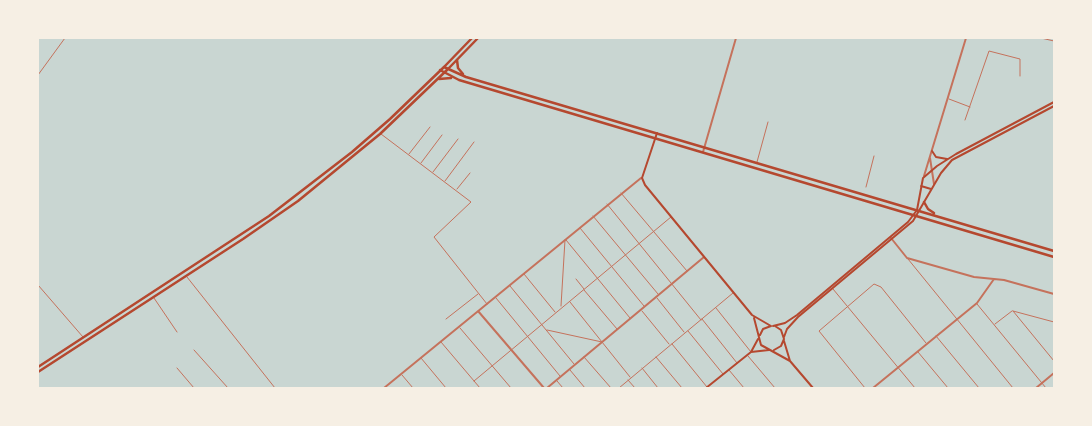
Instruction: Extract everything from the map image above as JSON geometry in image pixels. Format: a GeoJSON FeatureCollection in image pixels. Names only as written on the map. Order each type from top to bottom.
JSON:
{"type":"FeatureCollection","features":[{"type":"Feature","properties":{"kind":"main road"},"geometry":{"type":"LineString","coordinates":[[38,372],[84,339],[241,235],[321,177],[390,118],[472,38]]}},
{"type":"Feature","properties":{"kind":"main road"},"geometry":{"type":"LineString","coordinates":[[38,367],[186,277],[298,200],[380,134],[478,38]]}},
{"type":"Feature","properties":{"kind":"main road"},"geometry":{"type":"LineString","coordinates":[[457,60],[458,68],[466,77]]}},
{"type":"Feature","properties":{"kind":"main road"},"geometry":{"type":"LineString","coordinates":[[444,67],[466,77],[1054,251]]}},
{"type":"Feature","properties":{"kind":"main road"},"geometry":{"type":"LineString","coordinates":[[440,70],[459,80]]}},
{"type":"Feature","properties":{"kind":"main road"},"geometry":{"type":"LineString","coordinates":[[438,79],[449,77],[1054,257]]}},
{"type":"Feature","properties":{"kind":"main road"},"geometry":{"type":"LineString","coordinates":[[709,388],[723,374],[751,352],[765,328],[785,323],[797,316],[915,216],[947,165],[962,153],[1054,102]]}},
{"type":"Feature","properties":{"kind":"main road"},"geometry":{"type":"LineString","coordinates":[[918,210],[923,178],[931,171],[947,159],[1054,106]]}},
{"type":"Feature","properties":{"kind":"main road"},"geometry":{"type":"LineString","coordinates":[[657,133],[642,178],[648,189],[754,317],[781,330],[790,360],[812,388]]}},
{"type":"Feature","properties":{"kind":"main road"},"geometry":{"type":"LineString","coordinates":[[932,151],[936,157],[947,159]]}},
{"type":"Feature","properties":{"kind":"main road"},"geometry":{"type":"LineString","coordinates":[[921,186],[931,190]]}},
{"type":"Feature","properties":{"kind":"main road"},"geometry":{"type":"LineString","coordinates":[[924,202],[928,209],[940,216]]}},
{"type":"Feature","properties":{"kind":"main road"},"geometry":{"type":"LineString","coordinates":[[751,352],[771,350],[781,346],[787,329],[797,316]]}},
{"type":"Feature","properties":{"kind":"main road"},"geometry":{"type":"LineString","coordinates":[[754,317],[764,348],[790,360]]}},
{"type":"Feature","properties":{"kind":"street"},"geometry":{"type":"LineString","coordinates":[[38,74],[66,38]]}},
{"type":"Feature","properties":{"kind":"street"},"geometry":{"type":"LineString","coordinates":[[702,152],[736,38]]}},
{"type":"Feature","properties":{"kind":"street"},"geometry":{"type":"LineString","coordinates":[[923,178],[966,38]]}},
{"type":"Feature","properties":{"kind":"street"},"geometry":{"type":"LineString","coordinates":[[1040,38],[1054,41]]}},
{"type":"Feature","properties":{"kind":"street"},"geometry":{"type":"LineString","coordinates":[[965,120],[989,51],[1020,59],[1020,76]]}},
{"type":"Feature","properties":{"kind":"street"},"geometry":{"type":"LineString","coordinates":[[948,98],[970,107]]}},
{"type":"Feature","properties":{"kind":"street"},"geometry":{"type":"LineString","coordinates":[[756,162],[768,122]]}},
{"type":"Feature","properties":{"kind":"street"},"geometry":{"type":"LineString","coordinates":[[408,155],[430,127]]}},
{"type":"Feature","properties":{"kind":"street"},"geometry":{"type":"LineString","coordinates":[[380,134],[470,200],[471,204],[435,235],[434,240],[487,304]]}},
{"type":"Feature","properties":{"kind":"street"},"geometry":{"type":"LineString","coordinates":[[421,164],[442,135]]}},
{"type":"Feature","properties":{"kind":"street"},"geometry":{"type":"LineString","coordinates":[[433,173],[458,139]]}},
{"type":"Feature","properties":{"kind":"street"},"geometry":{"type":"LineString","coordinates":[[445,182],[474,142]]}},
{"type":"Feature","properties":{"kind":"street"},"geometry":{"type":"LineString","coordinates":[[866,186],[874,156]]}},
{"type":"Feature","properties":{"kind":"street"},"geometry":{"type":"LineString","coordinates":[[930,158],[934,184]]}},
{"type":"Feature","properties":{"kind":"street"},"geometry":{"type":"LineString","coordinates":[[457,190],[470,173]]}},
{"type":"Feature","properties":{"kind":"street"},"geometry":{"type":"LineString","coordinates":[[384,388],[607,204],[642,178]]}},
{"type":"Feature","properties":{"kind":"street"},"geometry":{"type":"LineString","coordinates":[[622,193],[687,272]]}},
{"type":"Feature","properties":{"kind":"street"},"geometry":{"type":"LineString","coordinates":[[607,204],[737,363]]}},
{"type":"Feature","properties":{"kind":"street"},"geometry":{"type":"LineString","coordinates":[[593,216],[659,296]]}},
{"type":"Feature","properties":{"kind":"street"},"geometry":{"type":"LineString","coordinates":[[474,381],[672,217]]}},
{"type":"Feature","properties":{"kind":"street"},"geometry":{"type":"LineString","coordinates":[[580,227],[645,307]]}},
{"type":"Feature","properties":{"kind":"street"},"geometry":{"type":"LineString","coordinates":[[891,238],[1013,388]]}},
{"type":"Feature","properties":{"kind":"street"},"geometry":{"type":"LineString","coordinates":[[565,239],[631,318]]}},
{"type":"Feature","properties":{"kind":"street"},"geometry":{"type":"LineString","coordinates":[[561,307],[565,239]]}},
{"type":"Feature","properties":{"kind":"street"},"geometry":{"type":"LineString","coordinates":[[478,311],[545,388],[704,258]]}},
{"type":"Feature","properties":{"kind":"street"},"geometry":{"type":"LineString","coordinates":[[907,258],[974,277],[994,279],[1054,294]]}},
{"type":"Feature","properties":{"kind":"street"},"geometry":{"type":"LineString","coordinates":[[524,274],[555,312]]}},
{"type":"Feature","properties":{"kind":"street"},"geometry":{"type":"LineString","coordinates":[[186,277],[275,388]]}},
{"type":"Feature","properties":{"kind":"street"},"geometry":{"type":"LineString","coordinates":[[576,279],[617,330]]}},
{"type":"Feature","properties":{"kind":"street"},"geometry":{"type":"LineString","coordinates":[[873,388],[977,303],[994,279]]}},
{"type":"Feature","properties":{"kind":"street"},"geometry":{"type":"LineString","coordinates":[[865,388],[819,331],[876,283],[927,343]]}},
{"type":"Feature","properties":{"kind":"street"},"geometry":{"type":"LineString","coordinates":[[38,285],[84,339]]}},
{"type":"Feature","properties":{"kind":"street"},"geometry":{"type":"LineString","coordinates":[[510,285],[574,364]]}},
{"type":"Feature","properties":{"kind":"street"},"geometry":{"type":"LineString","coordinates":[[832,287],[915,388]]}},
{"type":"Feature","properties":{"kind":"street"},"geometry":{"type":"LineString","coordinates":[[619,388],[733,293]]}},
{"type":"Feature","properties":{"kind":"street"},"geometry":{"type":"LineString","coordinates":[[446,319],[479,294]]}},
{"type":"Feature","properties":{"kind":"street"},"geometry":{"type":"LineString","coordinates":[[154,297],[177,332]]}},
{"type":"Feature","properties":{"kind":"street"},"geometry":{"type":"LineString","coordinates":[[495,297],[561,376]]}},
{"type":"Feature","properties":{"kind":"street"},"geometry":{"type":"LineString","coordinates":[[656,298],[723,374]]}},
{"type":"Feature","properties":{"kind":"street"},"geometry":{"type":"LineString","coordinates":[[570,301],[630,377]]}},
{"type":"Feature","properties":{"kind":"street"},"geometry":{"type":"LineString","coordinates":[[977,303],[1046,388]]}},
{"type":"Feature","properties":{"kind":"street"},"geometry":{"type":"LineString","coordinates":[[716,308],[751,352]]}},
{"type":"Feature","properties":{"kind":"street"},"geometry":{"type":"LineString","coordinates":[[642,310],[709,388]]}},
{"type":"Feature","properties":{"kind":"street"},"geometry":{"type":"LineString","coordinates":[[994,325],[1013,311]]}},
{"type":"Feature","properties":{"kind":"street"},"geometry":{"type":"LineString","coordinates":[[1013,311],[1054,322]]}},
{"type":"Feature","properties":{"kind":"street"},"geometry":{"type":"LineString","coordinates":[[1013,311],[1054,361]]}},
{"type":"Feature","properties":{"kind":"street"},"geometry":{"type":"LineString","coordinates":[[459,327],[511,388]]}},
{"type":"Feature","properties":{"kind":"street"},"geometry":{"type":"LineString","coordinates":[[546,330],[603,342]]}},
{"type":"Feature","properties":{"kind":"street"},"geometry":{"type":"LineString","coordinates":[[936,336],[979,388]]}},
{"type":"Feature","properties":{"kind":"street"},"geometry":{"type":"LineString","coordinates":[[441,342],[480,388]]}},
{"type":"Feature","properties":{"kind":"street"},"geometry":{"type":"LineString","coordinates":[[194,350],[228,388]]}},
{"type":"Feature","properties":{"kind":"street"},"geometry":{"type":"LineString","coordinates":[[917,351],[948,388]]}},
{"type":"Feature","properties":{"kind":"street"},"geometry":{"type":"LineString","coordinates":[[748,355],[775,388]]}},
{"type":"Feature","properties":{"kind":"street"},"geometry":{"type":"LineString","coordinates":[[584,357],[611,388]]}},
{"type":"Feature","properties":{"kind":"street"},"geometry":{"type":"LineString","coordinates":[[656,357],[682,388]]}},
{"type":"Feature","properties":{"kind":"street"},"geometry":{"type":"LineString","coordinates":[[421,358],[446,388]]}},
{"type":"Feature","properties":{"kind":"street"},"geometry":{"type":"LineString","coordinates":[[177,368],[194,388]]}},
{"type":"Feature","properties":{"kind":"street"},"geometry":{"type":"LineString","coordinates":[[641,368],[658,388]]}},
{"type":"Feature","properties":{"kind":"street"},"geometry":{"type":"LineString","coordinates":[[569,369],[585,388]]}},
{"type":"Feature","properties":{"kind":"street"},"geometry":{"type":"LineString","coordinates":[[729,370],[744,388]]}},
{"type":"Feature","properties":{"kind":"street"},"geometry":{"type":"LineString","coordinates":[[401,374],[413,388]]}},
{"type":"Feature","properties":{"kind":"street"},"geometry":{"type":"LineString","coordinates":[[1036,388],[1054,374]]}},
{"type":"Feature","properties":{"kind":"street"},"geometry":{"type":"LineString","coordinates":[[556,380],[563,388]]}},
{"type":"Feature","properties":{"kind":"street"},"geometry":{"type":"LineString","coordinates":[[628,380],[634,388]]}},
{"type":"Feature","properties":{"kind":"street"},"geometry":{"type":"LineString","coordinates":[[877,384],[881,388]]}},
{"type":"Feature","properties":{"kind":"shaded area"},"geometry":{"type":"Polygon","coordinates":[[[38,38],[1054,38],[1054,388],[38,388],[38,38]]]}}]}
